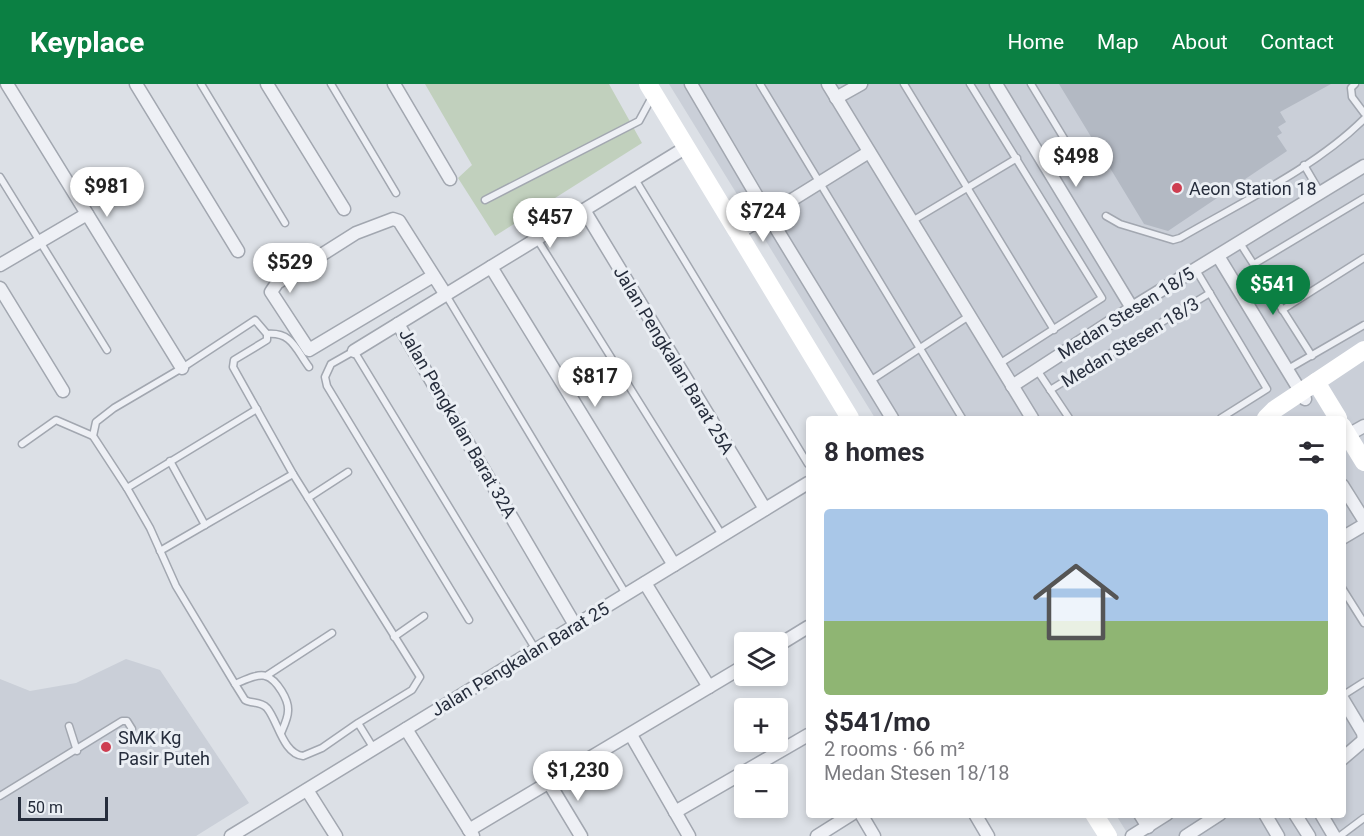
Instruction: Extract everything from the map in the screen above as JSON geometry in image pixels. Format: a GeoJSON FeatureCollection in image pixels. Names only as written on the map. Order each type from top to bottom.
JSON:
{"type":"FeatureCollection","features":[{"type":"Feature","properties":{"kind":"street"},"geometry":{"type":"LineString","coordinates":[[7,84],[182,368]]}},
{"type":"Feature","properties":{"kind":"street"},"geometry":{"type":"LineString","coordinates":[[136,84],[238,251]]}},
{"type":"Feature","properties":{"kind":"street"},"geometry":{"type":"LineString","coordinates":[[267,84],[344,209]]}},
{"type":"Feature","properties":{"kind":"street"},"geometry":{"type":"LineString","coordinates":[[394,84],[450,179]]}},
{"type":"Feature","properties":{"kind":"street"},"geometry":{"type":"LineString","coordinates":[[691,84],[891,416]]}},
{"type":"Feature","properties":{"kind":"street"},"geometry":{"type":"LineString","coordinates":[[828,84],[1031,416]]}},
{"type":"Feature","properties":{"kind":"street"},"geometry":{"type":"LineString","coordinates":[[836,98],[861,84]]}},
{"type":"Feature","properties":{"kind":"street"},"geometry":{"type":"LineString","coordinates":[[996,84],[1132,308]]}},
{"type":"Feature","properties":{"kind":"street"},"geometry":{"type":"LineString","coordinates":[[651,89],[849,416]]}},
{"type":"Feature","properties":{"kind":"street","name":"Jalan Pengkalan Barat 32A"},"geometry":{"type":"LineString","coordinates":[[575,625],[398,324],[685,148]]}},
{"type":"Feature","properties":{"kind":"street"},"geometry":{"type":"LineString","coordinates":[[737,234],[869,152]]}},
{"type":"Feature","properties":{"kind":"street","name":"Medan Stesen 18/5"},"geometry":{"type":"LineString","coordinates":[[1012,386],[1132,308],[1364,166]]}},
{"type":"Feature","properties":{"kind":"street","name":"Jalan Pengkalan Barat 25A"},"geometry":{"type":"LineString","coordinates":[[584,210],[765,509]]}},
{"type":"Feature","properties":{"kind":"street"},"geometry":{"type":"LineString","coordinates":[[0,266],[87,214]]}},
{"type":"Feature","properties":{"kind":"street"},"geometry":{"type":"LineString","coordinates":[[433,276],[309,350],[271,292],[277,283],[356,233],[388,219],[399,221],[446,295]]}},
{"type":"Feature","properties":{"kind":"street"},"geometry":{"type":"LineString","coordinates":[[1218,256],[1288,369],[1336,416]]}},
{"type":"Feature","properties":{"kind":"street"},"geometry":{"type":"LineString","coordinates":[[491,267],[674,565]]}},
{"type":"Feature","properties":{"kind":"street"},"geometry":{"type":"LineString","coordinates":[[0,288],[63,391]]}},
{"type":"Feature","properties":{"kind":"street"},"geometry":{"type":"LineString","coordinates":[[354,351],[398,324]]}},
{"type":"Feature","properties":{"kind":"street"},"geometry":{"type":"LineString","coordinates":[[1311,391],[1364,350]]}},
{"type":"Feature","properties":{"kind":"street"},"geometry":{"type":"LineString","coordinates":[[1270,416],[1274,410],[1364,362]]}},
{"type":"Feature","properties":{"kind":"street"},"geometry":{"type":"LineString","coordinates":[[1346,431],[1364,426]]}},
{"type":"Feature","properties":{"kind":"street"},"geometry":{"type":"LineString","coordinates":[[1346,433],[1364,462]]}},
{"type":"Feature","properties":{"kind":"street","name":"Jalan Pengkalan Barat 25"},"geometry":{"type":"LineString","coordinates":[[231,836],[806,484]]}},
{"type":"Feature","properties":{"kind":"street"},"geometry":{"type":"LineString","coordinates":[[1346,491],[1364,520]]}},
{"type":"Feature","properties":{"kind":"street"},"geometry":{"type":"LineString","coordinates":[[1346,536],[1364,525]]}},
{"type":"Feature","properties":{"kind":"street"},"geometry":{"type":"LineString","coordinates":[[645,583],[709,687]]}},
{"type":"Feature","properties":{"kind":"street"},"geometry":{"type":"LineString","coordinates":[[788,639],[806,628]]}},
{"type":"Feature","properties":{"kind":"street"},"geometry":{"type":"LineString","coordinates":[[406,729],[471,833],[549,783],[734,672]]}},
{"type":"Feature","properties":{"kind":"street"},"geometry":{"type":"LineString","coordinates":[[1346,704],[1364,740],[1346,756]]}},
{"type":"Feature","properties":{"kind":"street"},"geometry":{"type":"LineString","coordinates":[[631,735],[689,836]]}},
{"type":"Feature","properties":{"kind":"street"},"geometry":{"type":"LineString","coordinates":[[675,812],[806,736]]}},
{"type":"Feature","properties":{"kind":"street"},"geometry":{"type":"LineString","coordinates":[[549,783],[581,836]]}},
{"type":"Feature","properties":{"kind":"street"},"geometry":{"type":"LineString","coordinates":[[307,789],[336,836]]}},
{"type":"Feature","properties":{"kind":"street"},"geometry":{"type":"LineString","coordinates":[[817,836],[846,818]]}},
{"type":"Feature","properties":{"kind":"street"},"geometry":{"type":"LineString","coordinates":[[863,818],[874,836]]}},
{"type":"Feature","properties":{"kind":"street"},"geometry":{"type":"LineString","coordinates":[[977,818],[988,836]]}},
{"type":"Feature","properties":{"kind":"street"},"geometry":{"type":"LineString","coordinates":[[1097,818],[1108,836]]}},
{"type":"Feature","properties":{"kind":"street"},"geometry":{"type":"LineString","coordinates":[[1142,818],[1148,827]]}},
{"type":"Feature","properties":{"kind":"street"},"geometry":{"type":"LineString","coordinates":[[1132,836],[1161,818]]}},
{"type":"Feature","properties":{"kind":"street"},"geometry":{"type":"LineString","coordinates":[[1186,836],[1214,818]]}},
{"type":"Feature","properties":{"kind":"street"},"geometry":{"type":"LineString","coordinates":[[1267,818],[1278,836]]}},
{"type":"Feature","properties":{"kind":"street"},"geometry":{"type":"LineString","coordinates":[[1297,818],[1308,836]]}},
{"type":"Feature","properties":{"kind":"street"},"geometry":{"type":"LineString","coordinates":[[1323,818],[1334,836]]}},
{"type":"Feature","properties":{"kind":"lane"},"geometry":{"type":"LineString","coordinates":[[201,84],[285,223]]}},
{"type":"Feature","properties":{"kind":"lane"},"geometry":{"type":"LineString","coordinates":[[331,84],[396,193]]}},
{"type":"Feature","properties":{"kind":"lane"},"geometry":{"type":"LineString","coordinates":[[760,84],[961,416]]}},
{"type":"Feature","properties":{"kind":"lane"},"geometry":{"type":"LineString","coordinates":[[904,84],[1054,330]]}},
{"type":"Feature","properties":{"kind":"lane"},"geometry":{"type":"LineString","coordinates":[[970,84],[1102,298],[999,364]]}},
{"type":"Feature","properties":{"kind":"lane"},"geometry":{"type":"LineString","coordinates":[[1031,84],[1068,145]]}},
{"type":"Feature","properties":{"kind":"lane"},"geometry":{"type":"LineString","coordinates":[[1354,84],[1351,88],[1352,97],[1364,113]]}},
{"type":"Feature","properties":{"kind":"lane"},"geometry":{"type":"LineString","coordinates":[[484,200],[639,121],[651,89]]}},
{"type":"Feature","properties":{"kind":"lane"},"geometry":{"type":"LineString","coordinates":[[1106,216],[1120,224],[1173,240],[1180,238],[1304,165],[1350,133],[1364,119]]}},
{"type":"Feature","properties":{"kind":"lane"},"geometry":{"type":"LineString","coordinates":[[911,221],[1017,158]]}},
{"type":"Feature","properties":{"kind":"lane"},"geometry":{"type":"LineString","coordinates":[[1304,165],[1321,194]]}},
{"type":"Feature","properties":{"kind":"lane"},"geometry":{"type":"LineString","coordinates":[[0,177],[107,350]]}},
{"type":"Feature","properties":{"kind":"lane"},"geometry":{"type":"LineString","coordinates":[[635,178],[806,461]]}},
{"type":"Feature","properties":{"kind":"lane"},"geometry":{"type":"LineString","coordinates":[[1254,264],[1364,198]]}},
{"type":"Feature","properties":{"kind":"lane"},"geometry":{"type":"LineString","coordinates":[[537,239],[723,535]]}},
{"type":"Feature","properties":{"kind":"lane"},"geometry":{"type":"LineString","coordinates":[[1240,243],[1312,356]]}},
{"type":"Feature","properties":{"kind":"lane"},"geometry":{"type":"LineString","coordinates":[[1282,310],[1364,258]]}},
{"type":"Feature","properties":{"kind":"lane"},"geometry":{"type":"LineString","coordinates":[[1196,270],[1267,389],[1224,416]]}},
{"type":"Feature","properties":{"kind":"lane","name":"Medan Stesen 18/3"},"geometry":{"type":"LineString","coordinates":[[1050,390],[1210,293]]}},
{"type":"Feature","properties":{"kind":"lane"},"geometry":{"type":"LineString","coordinates":[[446,295],[626,594]]}},
{"type":"Feature","properties":{"kind":"lane"},"geometry":{"type":"LineString","coordinates":[[869,381],[918,347],[969,316]]}},
{"type":"Feature","properties":{"kind":"lane"},"geometry":{"type":"LineString","coordinates":[[22,444],[56,420],[62,420],[93,436],[127,488],[176,586],[245,700],[256,702],[268,709],[291,751],[303,756],[322,748],[412,690],[420,680],[293,474],[232,362],[267,340],[267,334],[255,320],[182,368],[114,408],[96,422],[93,436]]}},
{"type":"Feature","properties":{"kind":"lane"},"geometry":{"type":"LineString","coordinates":[[1288,369],[1364,325]]}},
{"type":"Feature","properties":{"kind":"lane"},"geometry":{"type":"LineString","coordinates":[[267,334],[279,333],[286,336],[309,367]]}},
{"type":"Feature","properties":{"kind":"lane"},"geometry":{"type":"LineString","coordinates":[[469,620],[327,386],[325,377],[331,364],[354,351],[536,650]]}},
{"type":"Feature","properties":{"kind":"lane"},"geometry":{"type":"LineString","coordinates":[[1036,369],[1068,416]]}},
{"type":"Feature","properties":{"kind":"lane"},"geometry":{"type":"LineString","coordinates":[[127,488],[257,409]]}},
{"type":"Feature","properties":{"kind":"lane"},"geometry":{"type":"LineString","coordinates":[[170,461],[206,525]]}},
{"type":"Feature","properties":{"kind":"lane"},"geometry":{"type":"LineString","coordinates":[[308,498],[348,472]]}},
{"type":"Feature","properties":{"kind":"lane"},"geometry":{"type":"LineString","coordinates":[[160,551],[293,474]]}},
{"type":"Feature","properties":{"kind":"lane"},"geometry":{"type":"LineString","coordinates":[[1346,594],[1364,623]]}},
{"type":"Feature","properties":{"kind":"lane"},"geometry":{"type":"LineString","coordinates":[[394,637],[424,616]]}},
{"type":"Feature","properties":{"kind":"lane"},"geometry":{"type":"LineString","coordinates":[[235,684],[257,676],[266,676],[332,633]]}},
{"type":"Feature","properties":{"kind":"lane"},"geometry":{"type":"LineString","coordinates":[[266,676],[277,684],[288,704],[289,714],[281,733]]}},
{"type":"Feature","properties":{"kind":"lane"},"geometry":{"type":"LineString","coordinates":[[1346,694],[1364,682]]}},
{"type":"Feature","properties":{"kind":"lane"},"geometry":{"type":"LineString","coordinates":[[0,796],[78,751],[122,721],[128,721],[132,729]]}},
{"type":"Feature","properties":{"kind":"lane"},"geometry":{"type":"LineString","coordinates":[[358,723],[374,749]]}},
{"type":"Feature","properties":{"kind":"lane"},"geometry":{"type":"LineString","coordinates":[[69,726],[78,751]]}},
{"type":"Feature","properties":{"kind":"lane"},"geometry":{"type":"LineString","coordinates":[[1340,836],[1364,818]]}},
{"type":"Feature","properties":{"kind":"shaded area"},"geometry":{"type":"Polygon","coordinates":[[[669,84],[1364,84],[1364,836],[1129,836],[1118,818],[1346,818],[1346,416],[874,416],[669,84]]]}},
{"type":"Feature","properties":{"kind":"shaded area","name":"SMK Kg Pasir Puteh"},"geometry":{"type":"Polygon","coordinates":[[[126,659],[160,670],[249,803],[196,836],[0,836],[0,679],[30,691],[76,683],[126,659]]]}},
{"type":"Feature","properties":{"kind":"green space"},"geometry":{"type":"Polygon","coordinates":[[[425,84],[609,84],[642,143],[495,236],[458,178],[472,165],[425,84]]]}},
{"type":"Feature","properties":{"kind":"building","name":"Aeon Station 18"},"geometry":{"type":"Polygon","coordinates":[[[1059,84],[1331,84],[1280,112],[1286,122],[1278,127],[1282,133],[1277,136],[1287,151],[1168,231],[1144,224],[1059,84]]]}},
{"type":"Feature","properties":{"kind":"place","name":"Aeon Station 18"},"geometry":{"type":"Point","coordinates":[1177,188]}},
{"type":"Feature","properties":{"kind":"place","name":"SMK Kg Pasir Puteh"},"geometry":{"type":"Point","coordinates":[106,747]}}]}
